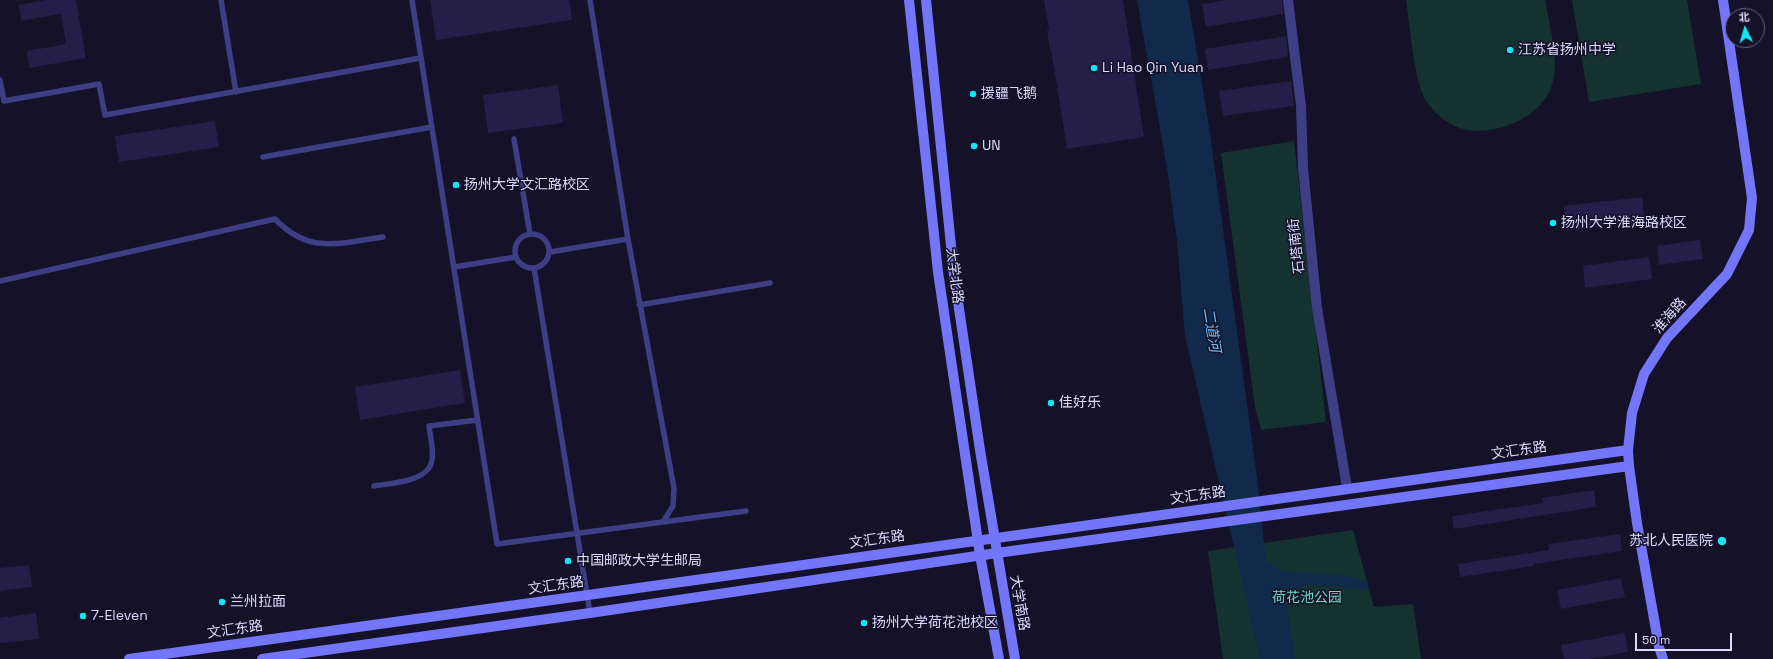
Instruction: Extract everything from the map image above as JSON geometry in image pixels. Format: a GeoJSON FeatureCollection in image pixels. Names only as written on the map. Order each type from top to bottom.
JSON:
{"type":"FeatureCollection","features":[{"type":"Feature","properties":{"kind":"main road","name":"大学北路"},"geometry":{"type":"LineString","coordinates":[[909,0],[938,272],[980,555]]}},
{"type":"Feature","properties":{"kind":"main road","name":"大学北路"},"geometry":{"type":"LineString","coordinates":[[926,0],[954,275],[996,553]]}},
{"type":"Feature","properties":{"kind":"main road","name":"淮海路"},"geometry":{"type":"LineString","coordinates":[[1663,659],[1659,647],[1637,523],[1628,450],[1632,413],[1644,374],[1667,338],[1726,274],[1750,230],[1752,198],[1723,0]]}},
{"type":"Feature","properties":{"kind":"main road","name":"文汇东路"},"geometry":{"type":"LineString","coordinates":[[129,659],[587,596],[978,539],[1209,509],[1267,499],[1628,450]]}},
{"type":"Feature","properties":{"kind":"main road","name":"文汇东路"},"geometry":{"type":"LineString","coordinates":[[262,659],[590,613],[980,555],[1629,466]]}},
{"type":"Feature","properties":{"kind":"main road","name":"大学南路"},"geometry":{"type":"LineString","coordinates":[[996,553],[1015,659]]}},
{"type":"Feature","properties":{"kind":"main road","name":"大学南路"},"geometry":{"type":"LineString","coordinates":[[980,555],[999,659]]}},
{"type":"Feature","properties":{"kind":"street","name":"石塔南街"},"geometry":{"type":"LineString","coordinates":[[1288,0],[1300,106],[1303,168],[1318,308],[1347,488]]}},
{"type":"Feature","properties":{"kind":"lane"},"geometry":{"type":"LineString","coordinates":[[221,0],[236,92]]}},
{"type":"Feature","properties":{"kind":"lane"},"geometry":{"type":"LineString","coordinates":[[412,0],[497,544],[577,532],[746,511]]}},
{"type":"Feature","properties":{"kind":"lane"},"geometry":{"type":"LineString","coordinates":[[590,0],[639,305],[674,488],[674,506],[664,522]]}},
{"type":"Feature","properties":{"kind":"lane"},"geometry":{"type":"LineString","coordinates":[[0,80],[4,102],[99,84],[105,115],[421,58]]}},
{"type":"Feature","properties":{"kind":"lane"},"geometry":{"type":"LineString","coordinates":[[263,157],[432,127]]}},
{"type":"Feature","properties":{"kind":"lane"},"geometry":{"type":"LineString","coordinates":[[514,139],[530,234]]}},
{"type":"Feature","properties":{"kind":"lane"},"geometry":{"type":"LineString","coordinates":[[0,281],[275,219],[286,230],[300,239],[324,245],[383,237]]}},
{"type":"Feature","properties":{"kind":"lane"},"geometry":{"type":"LineString","coordinates":[[530,234],[536,235],[546,240],[550,252],[546,262],[541,266],[534,268],[524,266],[516,257],[516,245],[524,236],[530,234]]}},
{"type":"Feature","properties":{"kind":"lane"},"geometry":{"type":"LineString","coordinates":[[550,252],[628,239]]}},
{"type":"Feature","properties":{"kind":"lane"},"geometry":{"type":"LineString","coordinates":[[454,267],[516,257]]}},
{"type":"Feature","properties":{"kind":"lane"},"geometry":{"type":"LineString","coordinates":[[534,268],[590,613]]}},
{"type":"Feature","properties":{"kind":"lane"},"geometry":{"type":"LineString","coordinates":[[639,305],[770,283]]}},
{"type":"Feature","properties":{"kind":"lane"},"geometry":{"type":"LineString","coordinates":[[374,486],[410,480],[425,473],[432,460],[429,426],[477,420]]}},
{"type":"Feature","properties":{"kind":"green space"},"geometry":{"type":"Polygon","coordinates":[[[1406,0],[1545,0],[1553,41],[1555,72],[1548,93],[1541,104],[1520,120],[1507,126],[1494,129],[1481,131],[1468,130],[1444,120],[1426,101],[1418,81],[1406,0]]]}},
{"type":"Feature","properties":{"kind":"green space"},"geometry":{"type":"Polygon","coordinates":[[[1572,0],[1687,0],[1701,84],[1589,102],[1572,0]]]}},
{"type":"Feature","properties":{"kind":"green space"},"geometry":{"type":"Polygon","coordinates":[[[1294,141],[1326,422],[1261,430],[1255,407],[1221,153],[1294,141]]]}},
{"type":"Feature","properties":{"kind":"green space","name":"荷花池公园"},"geometry":{"type":"Polygon","coordinates":[[[1353,530],[1374,607],[1413,604],[1421,659],[1223,659],[1208,551],[1353,530]]]}},
{"type":"Feature","properties":{"kind":"water","name":"二道河"},"geometry":{"type":"Polygon","coordinates":[[[1137,0],[1188,0],[1209,127],[1256,470],[1266,561],[1282,571],[1342,575],[1367,582],[1369,590],[1307,585],[1285,590],[1295,659],[1260,659],[1185,336],[1177,241],[1167,168],[1137,0]]]}},
{"type":"Feature","properties":{"kind":"building"},"geometry":{"type":"Polygon","coordinates":[[[46,0],[76,0],[86,58],[29,68],[27,51],[66,44],[61,14],[21,21],[19,5],[46,0]]]}},
{"type":"Feature","properties":{"kind":"building"},"geometry":{"type":"Polygon","coordinates":[[[430,0],[569,0],[572,20],[436,40],[430,0]]]}},
{"type":"Feature","properties":{"kind":"building","name":"Li Hao Qin Yuan"},"geometry":{"type":"Polygon","coordinates":[[[1044,0],[1123,0],[1144,137],[1067,149],[1047,30],[1049,30],[1044,0]]]}},
{"type":"Feature","properties":{"kind":"building"},"geometry":{"type":"Polygon","coordinates":[[[1227,0],[1282,0],[1283,14],[1206,27],[1202,4],[1227,0]]]}},
{"type":"Feature","properties":{"kind":"building"},"geometry":{"type":"Polygon","coordinates":[[[1286,36],[1288,57],[1208,70],[1205,49],[1286,36]]]}},
{"type":"Feature","properties":{"kind":"building"},"geometry":{"type":"Polygon","coordinates":[[[1291,81],[1294,106],[1223,116],[1219,91],[1291,81]]]}},
{"type":"Feature","properties":{"kind":"building"},"geometry":{"type":"Polygon","coordinates":[[[558,85],[563,123],[488,133],[483,95],[558,85]]]}},
{"type":"Feature","properties":{"kind":"building"},"geometry":{"type":"Polygon","coordinates":[[[215,121],[219,147],[119,162],[115,136],[215,121]]]}},
{"type":"Feature","properties":{"kind":"building"},"geometry":{"type":"Polygon","coordinates":[[[1642,197],[1645,222],[1567,231],[1564,206],[1642,197]]]}},
{"type":"Feature","properties":{"kind":"building"},"geometry":{"type":"Polygon","coordinates":[[[1700,240],[1703,259],[1659,265],[1657,246],[1700,240]]]}},
{"type":"Feature","properties":{"kind":"building"},"geometry":{"type":"Polygon","coordinates":[[[1649,257],[1652,279],[1585,288],[1583,266],[1649,257]]]}},
{"type":"Feature","properties":{"kind":"building"},"geometry":{"type":"Polygon","coordinates":[[[460,370],[465,403],[360,420],[355,387],[460,370]]]}},
{"type":"Feature","properties":{"kind":"building"},"geometry":{"type":"Polygon","coordinates":[[[1594,490],[1596,507],[1454,529],[1452,516],[1543,503],[1542,498],[1594,490]]]}},
{"type":"Feature","properties":{"kind":"building"},"geometry":{"type":"Polygon","coordinates":[[[1620,534],[1622,551],[1460,577],[1458,564],[1549,550],[1548,544],[1620,534]]]}},
{"type":"Feature","properties":{"kind":"building"},"geometry":{"type":"Polygon","coordinates":[[[29,565],[32,587],[0,591],[0,568],[29,565]]]}},
{"type":"Feature","properties":{"kind":"building"},"geometry":{"type":"Polygon","coordinates":[[[1621,578],[1625,597],[1561,609],[1557,590],[1621,578]]]}},
{"type":"Feature","properties":{"kind":"building"},"geometry":{"type":"Polygon","coordinates":[[[36,613],[39,639],[0,643],[0,618],[36,613]]]}},
{"type":"Feature","properties":{"kind":"building"},"geometry":{"type":"Polygon","coordinates":[[[1625,633],[1628,652],[1589,659],[1564,659],[1561,645],[1625,633]]]}},
{"type":"Feature","properties":{"kind":"place","name":"江苏省扬州中学"},"geometry":{"type":"Point","coordinates":[1510,50]}},
{"type":"Feature","properties":{"kind":"place","name":"Li Hao Qin Yuan"},"geometry":{"type":"Point","coordinates":[1094,68]}},
{"type":"Feature","properties":{"kind":"place","name":"援疆飞鹅"},"geometry":{"type":"Point","coordinates":[973,94]}},
{"type":"Feature","properties":{"kind":"place","name":"UN"},"geometry":{"type":"Point","coordinates":[974,146]}},
{"type":"Feature","properties":{"kind":"place","name":"扬州大学文汇路校区"},"geometry":{"type":"Point","coordinates":[456,185]}},
{"type":"Feature","properties":{"kind":"place","name":"扬州大学淮海路校区"},"geometry":{"type":"Point","coordinates":[1553,223]}},
{"type":"Feature","properties":{"kind":"place","name":"佳好乐"},"geometry":{"type":"Point","coordinates":[1051,403]}},
{"type":"Feature","properties":{"kind":"place","name":"苏北人民医院"},"geometry":{"type":"Point","coordinates":[1722,541]}},
{"type":"Feature","properties":{"kind":"place","name":"中国邮政大学生邮局"},"geometry":{"type":"Point","coordinates":[568,561]}},
{"type":"Feature","properties":{"kind":"place","name":"兰州拉面"},"geometry":{"type":"Point","coordinates":[222,602]}},
{"type":"Feature","properties":{"kind":"place","name":"7-Eleven"},"geometry":{"type":"Point","coordinates":[83,616]}},
{"type":"Feature","properties":{"kind":"place","name":"扬州大学荷花池校区"},"geometry":{"type":"Point","coordinates":[864,623]}}]}
